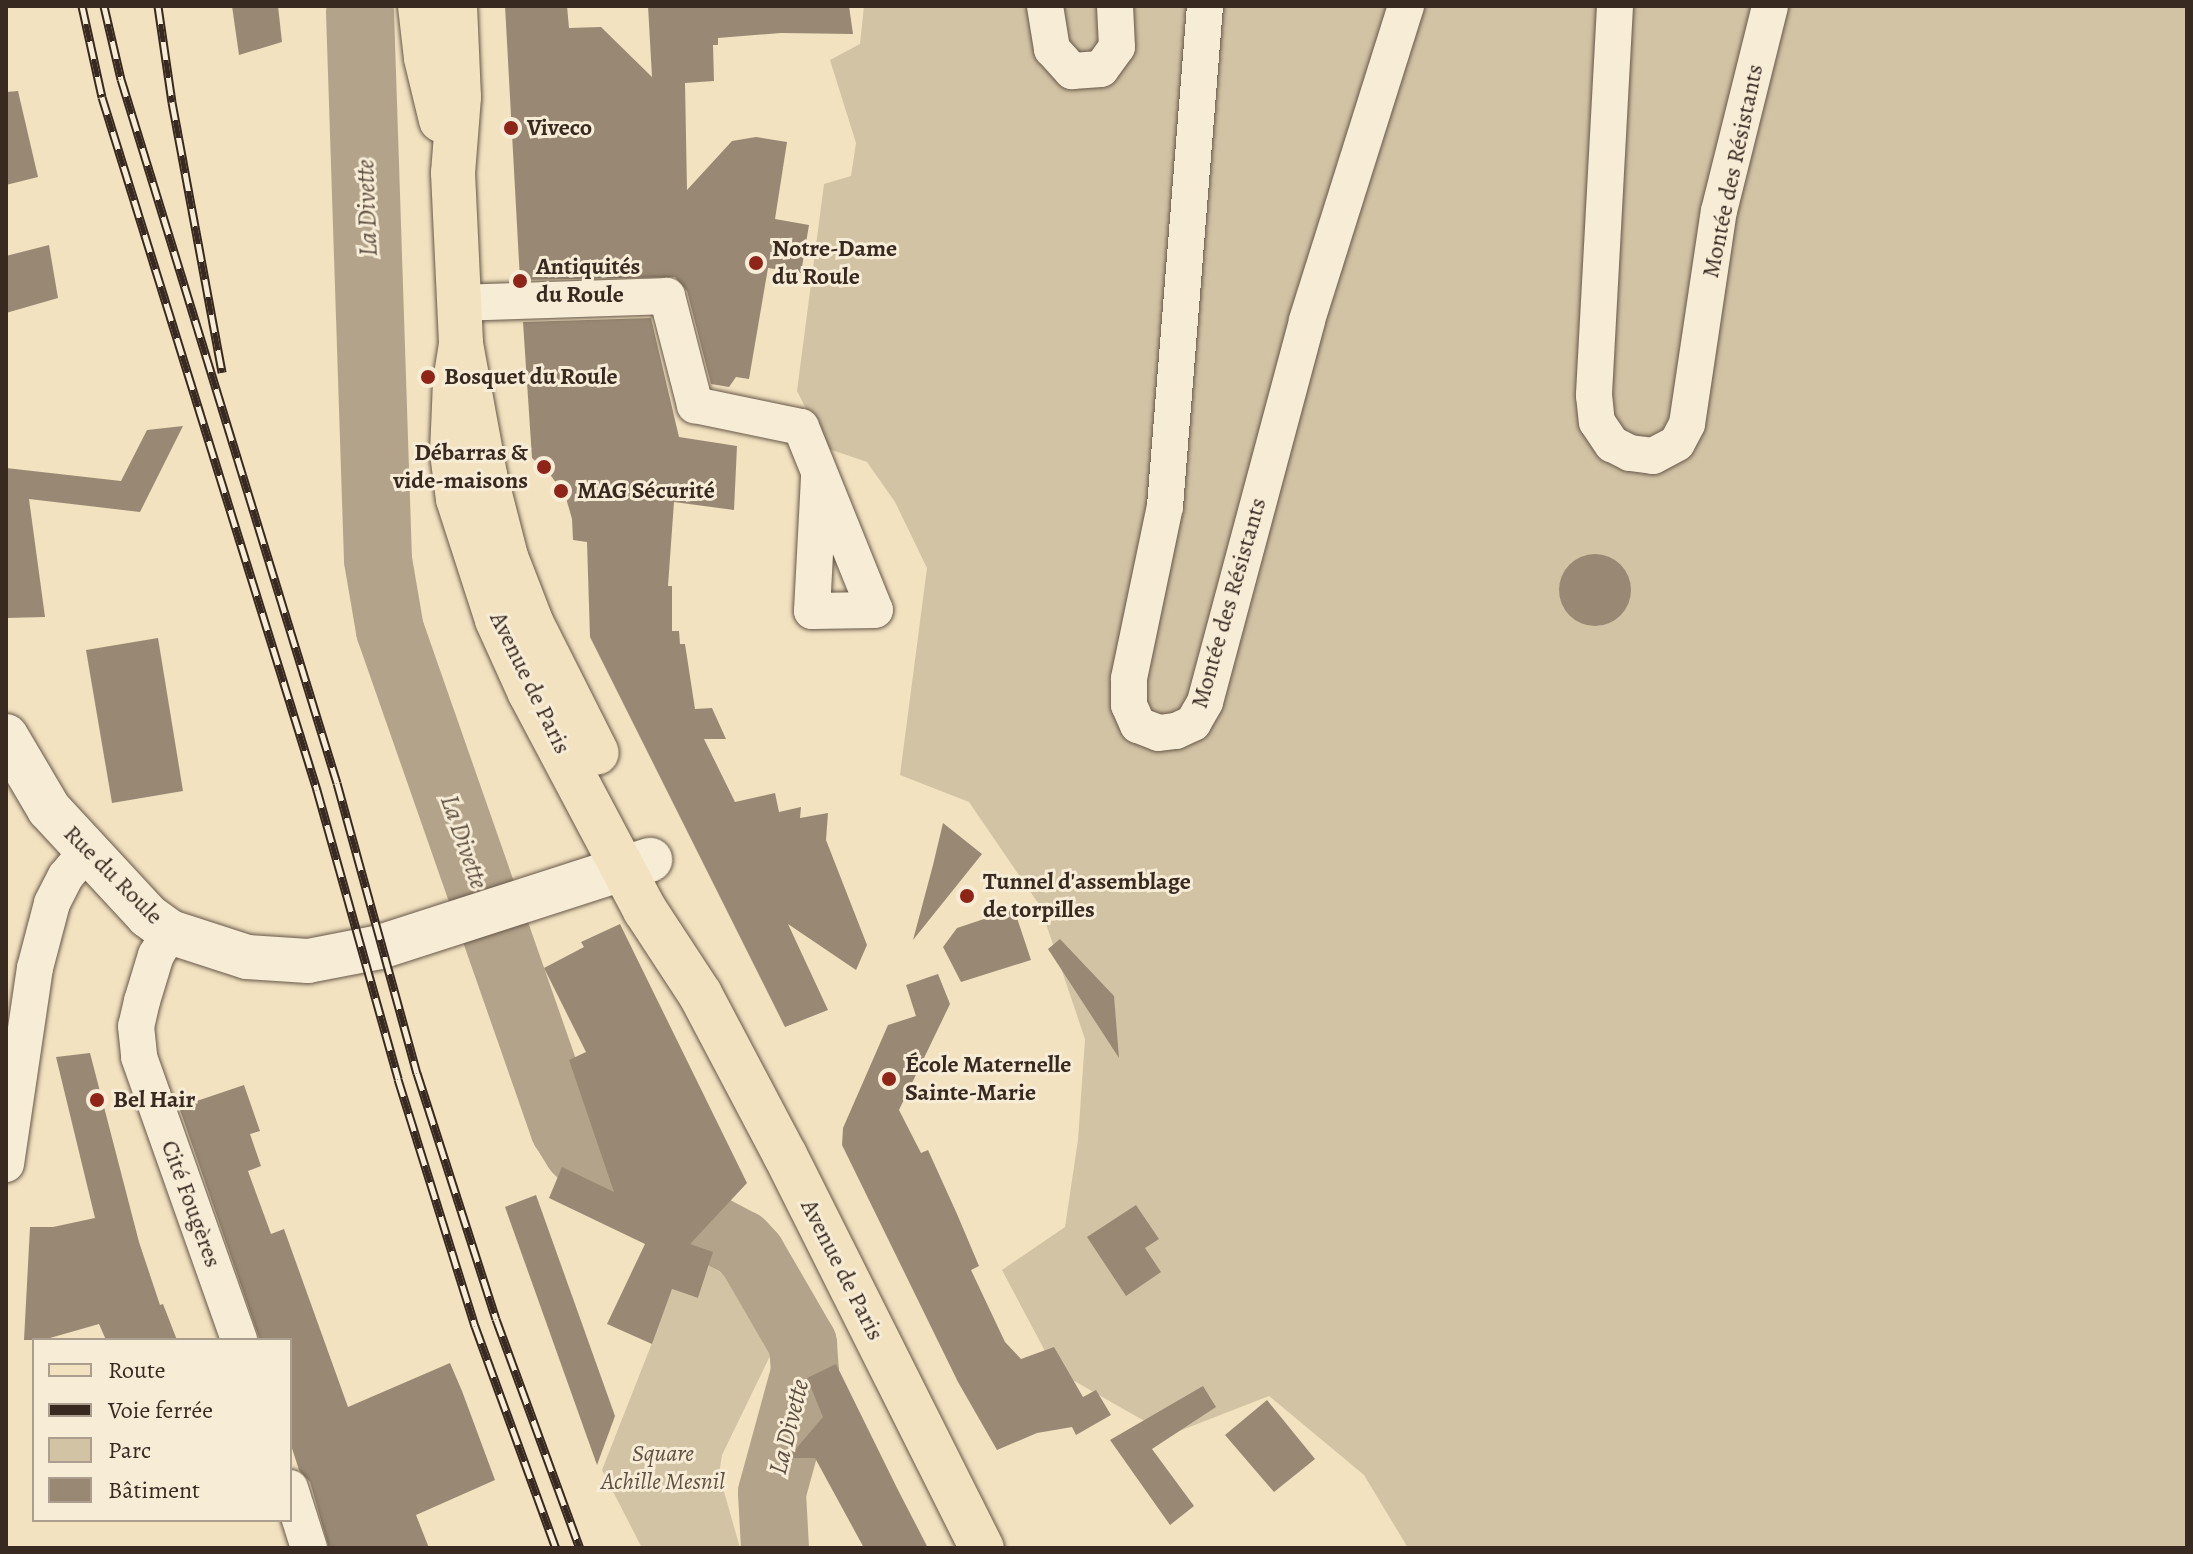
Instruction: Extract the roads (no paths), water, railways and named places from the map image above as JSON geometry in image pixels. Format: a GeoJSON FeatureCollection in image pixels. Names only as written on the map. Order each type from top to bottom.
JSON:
{"type":"FeatureCollection","features":[{"type":"Feature","properties":{"kind":"main road","name":"Avenue de Paris"},"geometry":{"type":"LineString","coordinates":[[420,6],[426,58],[453,173]]}},
{"type":"Feature","properties":{"kind":"main road","name":"Avenue de Paris"},"geometry":{"type":"LineString","coordinates":[[455,6],[459,97],[453,173],[460,323],[452,453],[458,499],[497,620],[530,693],[637,864],[668,899],[700,994],[982,1548]]}},
{"type":"Feature","properties":{"kind":"street"},"geometry":{"type":"LineString","coordinates":[[1045,6],[1052,49],[1072,71],[1101,69],[1117,47],[1115,6]]}},
{"type":"Feature","properties":{"kind":"street","name":"Montée des Résistants"},"geometry":{"type":"LineString","coordinates":[[1205,6],[1165,506],[1129,679],[1129,705],[1138,725],[1159,733],[1176,731],[1193,723],[1205,702],[1307,320],[1406,6]]}},
{"type":"Feature","properties":{"kind":"street","name":"Montée des Résistants"},"geometry":{"type":"LineString","coordinates":[[1615,6],[1594,395],[1597,422],[1612,444],[1630,453],[1653,456],[1677,443],[1687,424],[1719,211],[1770,6]]}},
{"type":"Feature","properties":{"kind":"street"},"geometry":{"type":"LineString","coordinates":[[460,323],[667,296],[695,405],[801,427],[819,476]]}},
{"type":"Feature","properties":{"kind":"street","name":"Rue du Roule"},"geometry":{"type":"LineString","coordinates":[[8,747],[49,809],[148,916],[170,932],[247,957],[308,961],[380,947],[637,864]]}},
{"type":"Feature","properties":{"kind":"street"},"geometry":{"type":"LineString","coordinates":[[6,1164],[35,968],[52,903],[66,876],[86,852]]}},
{"type":"Feature","properties":{"kind":"street","name":"Cité Fougères"},"geometry":{"type":"LineString","coordinates":[[170,932],[156,955],[142,1001],[136,1026],[139,1057],[238,1338]]}},
{"type":"Feature","properties":{"kind":"street"},"geometry":{"type":"LineString","coordinates":[[292,1494],[309,1548]]}},
{"type":"Feature","properties":{"kind":"waterway","name":"La Divette"},"geometry":{"type":"LineString","coordinates":[[360,12],[378,560],[390,630],[564,1128],[577,1149],[594,1166],[741,1244],[752,1256],[803,1344],[805,1372],[772,1493],[775,1548]]}},
{"type":"Feature","properties":{"kind":"railway"},"geometry":{"type":"LineString","coordinates":[[82,6],[102,97],[317,790],[398,1079],[475,1326],[556,1548]]}},
{"type":"Feature","properties":{"kind":"railway"},"geometry":{"type":"LineString","coordinates":[[104,6],[121,79],[337,783],[417,1073],[496,1319],[580,1548]]}},
{"type":"Feature","properties":{"kind":"railway"},"geometry":{"type":"LineString","coordinates":[[158,6],[172,102],[222,372]]}},
{"type":"Feature","properties":{"kind":"place","name":"Viveco"},"geometry":{"type":"Point","coordinates":[511,128]}},
{"type":"Feature","properties":{"kind":"place","name":"Notre-Dame du Roule"},"geometry":{"type":"Point","coordinates":[756,263]}},
{"type":"Feature","properties":{"kind":"place","name":"Antiquités du Roule"},"geometry":{"type":"Point","coordinates":[520,281]}},
{"type":"Feature","properties":{"kind":"place","name":"Bosquet du Roule"},"geometry":{"type":"Point","coordinates":[428,377]}},
{"type":"Feature","properties":{"kind":"place","name":"Débarras & vide-maisons"},"geometry":{"type":"Point","coordinates":[544,467]}},
{"type":"Feature","properties":{"kind":"place","name":"MAG Sécurité"},"geometry":{"type":"Point","coordinates":[561,491]}},
{"type":"Feature","properties":{"kind":"place","name":"Tunnel d'assemblage de torpilles"},"geometry":{"type":"Point","coordinates":[967,896]}},
{"type":"Feature","properties":{"kind":"place","name":"École Maternelle Sainte-Marie"},"geometry":{"type":"Point","coordinates":[889,1079]}},
{"type":"Feature","properties":{"kind":"place","name":"Bel Hair"},"geometry":{"type":"Point","coordinates":[97,1100]}},
{"type":"Feature","properties":{"kind":"park label","name":"Square Achille Mesnil"},"geometry":{"type":"Point","coordinates":[663,1468]}}]}
